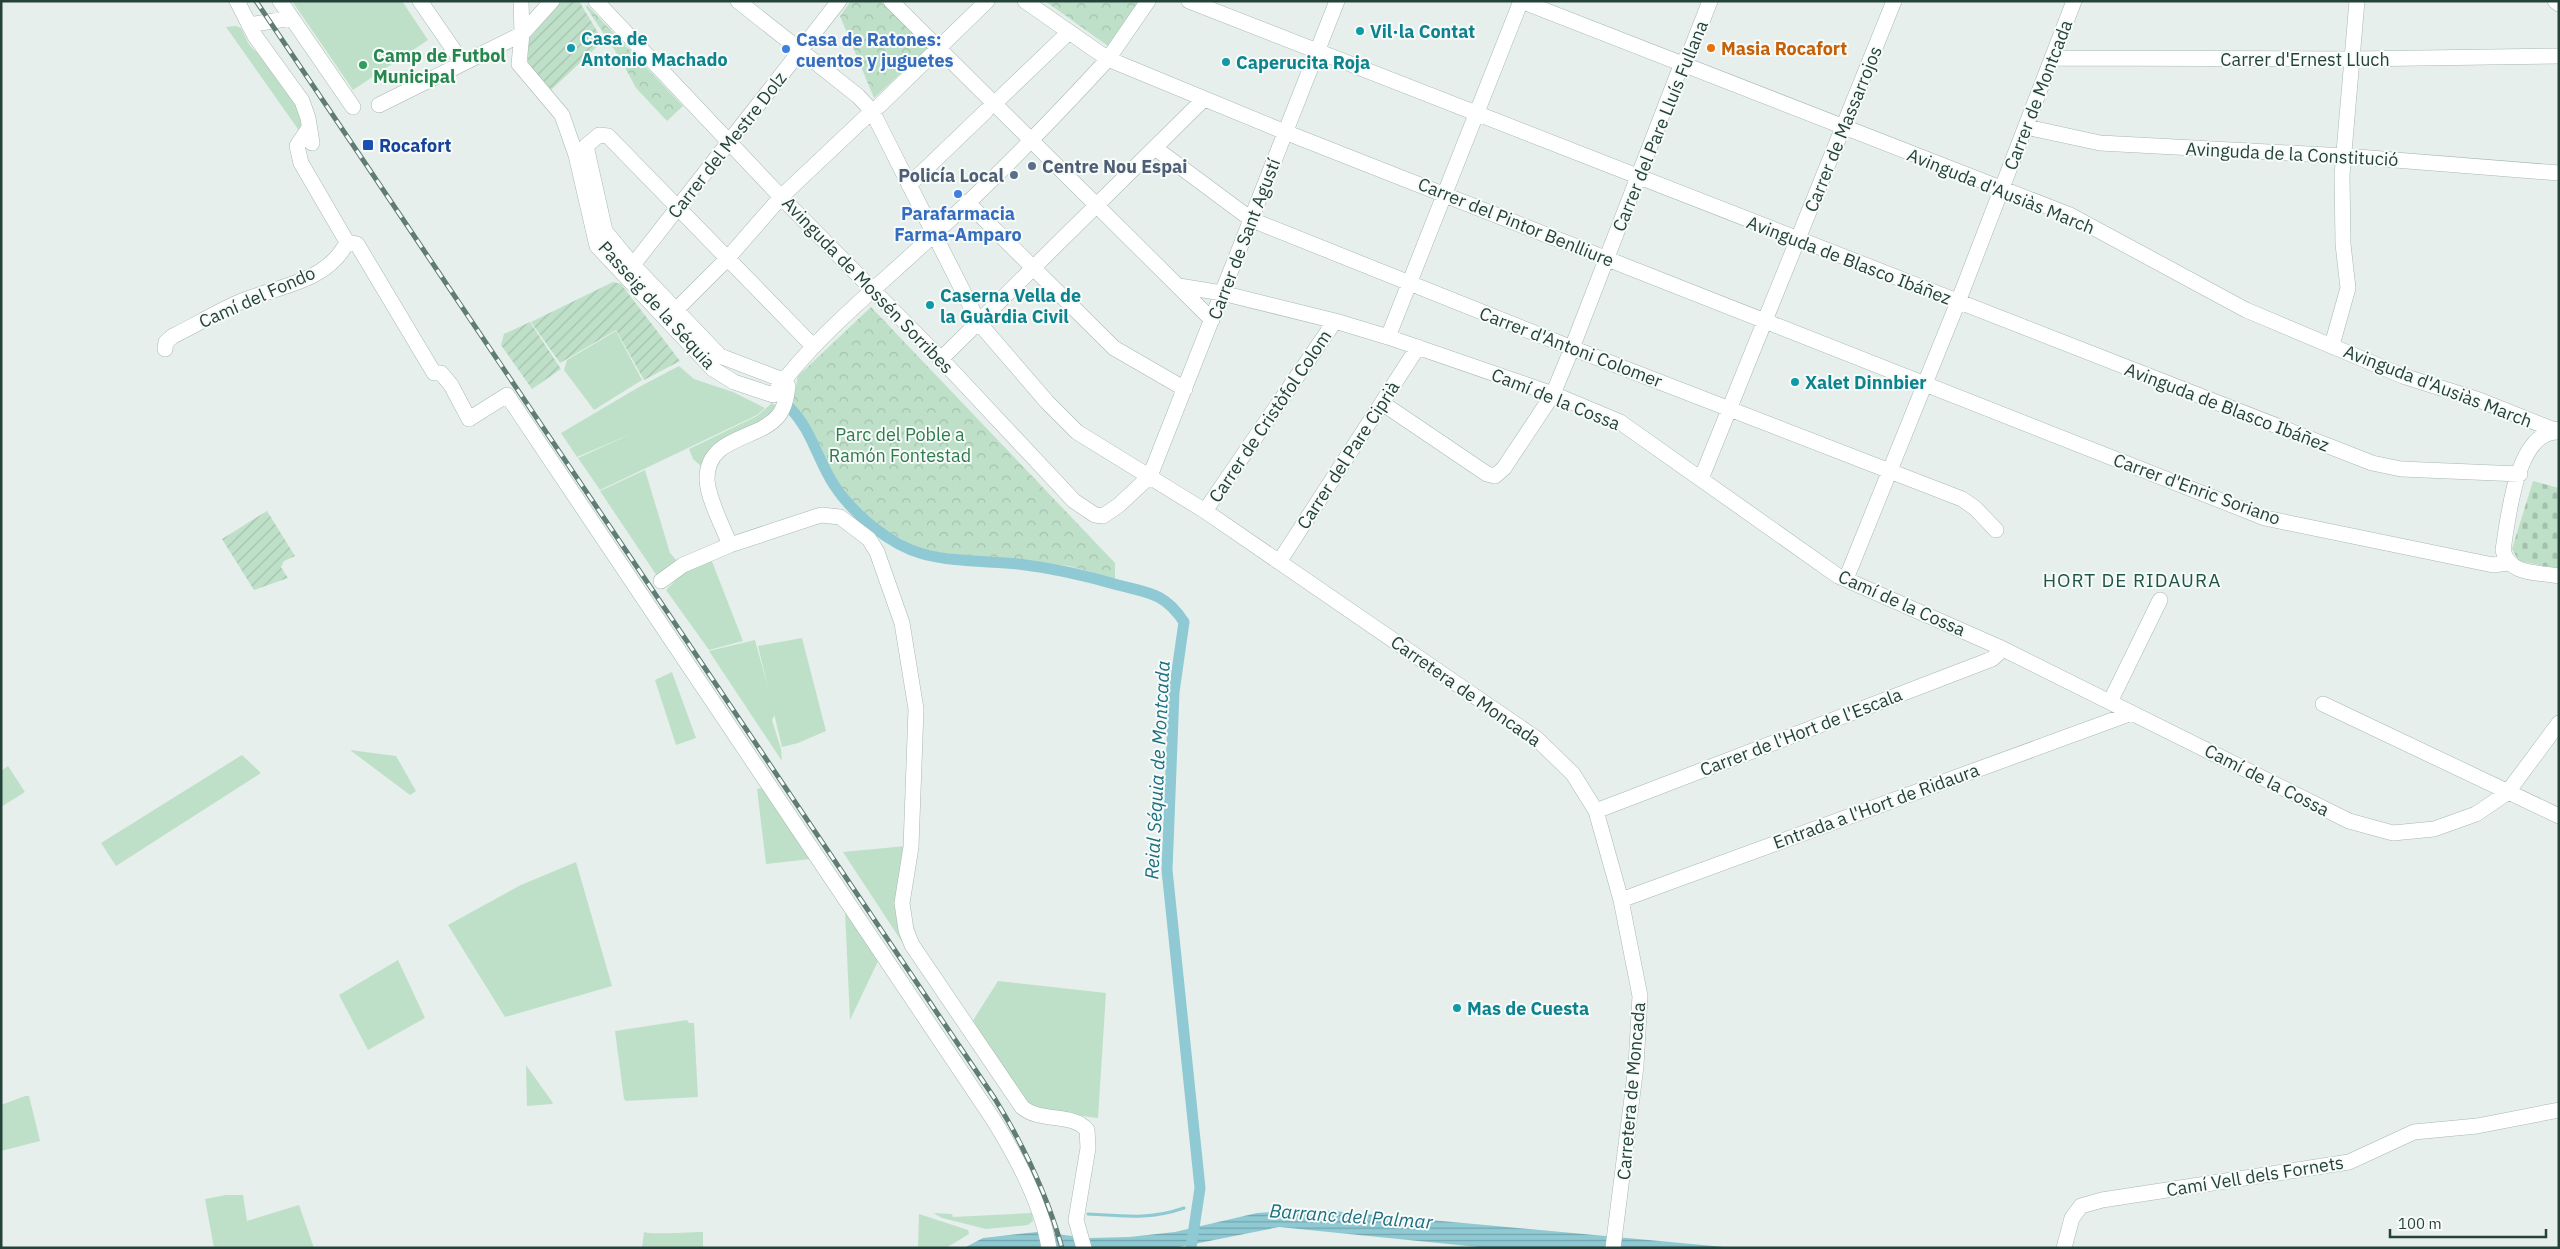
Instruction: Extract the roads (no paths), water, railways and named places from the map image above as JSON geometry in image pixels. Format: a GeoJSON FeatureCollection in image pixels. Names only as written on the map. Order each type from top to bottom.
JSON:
{"type":"FeatureCollection","features":[{"type":"Feature","properties":{"kind":"street"},"geometry":{"type":"LineString","coordinates":[[237,1],[249,25],[302,101],[308,118],[311,136],[297,146],[301,163],[347,242],[357,244],[434,373],[441,373],[451,385],[469,419],[508,395],[993,1119],[1026,1182],[1044,1227],[1049,1248]]}},
{"type":"Feature","properties":{"kind":"street"},"geometry":{"type":"LineString","coordinates":[[280,1],[353,107]]}},
{"type":"Feature","properties":{"kind":"street"},"geometry":{"type":"LineString","coordinates":[[420,1],[462,62]]}},
{"type":"Feature","properties":{"kind":"street"},"geometry":{"type":"LineString","coordinates":[[380,105],[462,62],[522,34],[552,1]]}},
{"type":"Feature","properties":{"kind":"street","name":"Avinguda de Mossén Sorribes"},"geometry":{"type":"LineString","coordinates":[[596,1],[781,197],[941,359],[1074,501],[1086,510],[1103,516],[1119,505],[1150,476]]}},
{"type":"Feature","properties":{"kind":"street","name":"Carretera de Moncada"},"geometry":{"type":"LineString","coordinates":[[738,1],[875,108],[909,185],[979,323],[1077,432],[1205,511],[1537,739],[1573,774],[1596,811],[1621,900],[1640,996],[1636,1066],[1613,1248]]}},
{"type":"Feature","properties":{"kind":"street"},"geometry":{"type":"LineString","coordinates":[[891,1],[940,49],[990,107],[1031,139],[1212,320]]}},
{"type":"Feature","properties":{"kind":"street"},"geometry":{"type":"LineString","coordinates":[[676,310],[727,259],[781,197],[940,49],[987,1]]}},
{"type":"Feature","properties":{"kind":"street","name":"Carrer del Pintor Benlliure"},"geometry":{"type":"LineString","coordinates":[[1025,1],[1108,59],[1285,132],[1766,320],[1924,384]]}},
{"type":"Feature","properties":{"kind":"street"},"geometry":{"type":"LineString","coordinates":[[783,380],[813,346],[934,235],[1031,139],[1108,59],[1148,1]]}},
{"type":"Feature","properties":{"kind":"street","name":"Avinguda de Blasco Ibáñez"},"geometry":{"type":"LineString","coordinates":[[1189,1],[1318,50],[1799,241],[2372,463],[2401,469],[2520,474]]}},
{"type":"Feature","properties":{"kind":"street","name":"Carrer de Sant Agustí"},"geometry":{"type":"LineString","coordinates":[[1150,476],[1337,1]]}},
{"type":"Feature","properties":{"kind":"street"},"geometry":{"type":"LineString","coordinates":[[1388,337],[1411,283],[1521,1]]}},
{"type":"Feature","properties":{"kind":"street","name":"Avinguda d'Ausiàs March"},"geometry":{"type":"LineString","coordinates":[[1521,1],[2070,215],[2246,310],[2403,376],[2479,400],[2558,431]]}},
{"type":"Feature","properties":{"kind":"street","name":"Carrer del Pare Lluís Fullana"},"geometry":{"type":"LineString","coordinates":[[1382,402],[1487,474],[1495,476],[1504,468],[1553,394],[1679,71],[1684,65],[1710,1]]}},
{"type":"Feature","properties":{"kind":"street","name":"Carrer de Massarrojos"},"geometry":{"type":"LineString","coordinates":[[1701,479],[1799,241],[1894,1]]}},
{"type":"Feature","properties":{"kind":"street","name":"Carrer de Montcada"},"geometry":{"type":"LineString","coordinates":[[1846,580],[1924,384],[1959,302],[2074,1]]}},
{"type":"Feature","properties":{"kind":"street"},"geometry":{"type":"LineString","coordinates":[[2332,345],[2348,288],[2343,244],[2342,175],[2358,1]]}},
{"type":"Feature","properties":{"kind":"street"},"geometry":{"type":"LineString","coordinates":[[2556,1],[2559,4]]}},
{"type":"Feature","properties":{"kind":"street","name":"Passeig de la Séquia"},"geometry":{"type":"LineString","coordinates":[[524,2],[519,64],[562,115],[576,155],[598,246],[713,369],[734,382],[773,395],[783,380]]}},
{"type":"Feature","properties":{"kind":"street","name":"Carrer del Mestre Dolz"},"geometry":{"type":"LineString","coordinates":[[633,265],[731,142],[836,3]]}},
{"type":"Feature","properties":{"kind":"street"},"geometry":{"type":"LineString","coordinates":[[249,25],[292,18]]}},
{"type":"Feature","properties":{"kind":"street"},"geometry":{"type":"LineString","coordinates":[[909,185],[1068,32]]}},
{"type":"Feature","properties":{"kind":"street","name":"Carrer d'Ernest Lluch"},"geometry":{"type":"LineString","coordinates":[[2052,58],[2353,59],[2559,56]]}},
{"type":"Feature","properties":{"kind":"street"},"geometry":{"type":"LineString","coordinates":[[941,359],[1204,99]]}},
{"type":"Feature","properties":{"kind":"street","name":"Avinguda de la Constitució"},"geometry":{"type":"LineString","coordinates":[[2026,127],[2100,143],[2345,156],[2559,172]]}},
{"type":"Feature","properties":{"kind":"street"},"geometry":{"type":"LineString","coordinates":[[730,545],[707,482],[708,470],[716,453],[729,442],[778,416],[788,386],[783,380],[720,356],[633,265],[605,231],[586,146],[599,135],[608,136],[813,346]]}},
{"type":"Feature","properties":{"kind":"street","name":"Carrer d'Antoni Colomer"},"geometry":{"type":"LineString","coordinates":[[1154,148],[1252,220],[1572,348],[1962,499],[1975,508],[1996,530]]}},
{"type":"Feature","properties":{"kind":"street"},"geometry":{"type":"LineString","coordinates":[[967,202],[1114,348],[1185,389]]}},
{"type":"Feature","properties":{"kind":"street","name":"Camí del Fondo"},"geometry":{"type":"LineString","coordinates":[[165,349],[166,342],[173,336],[239,302],[287,288],[302,280],[342,253],[347,242]]}},
{"type":"Feature","properties":{"kind":"street","name":"Camí de la Cossa"},"geometry":{"type":"LineString","coordinates":[[1179,286],[1222,292],[1335,321],[1388,337],[1553,394],[1620,422],[1846,580],[2003,649],[2350,821],[2394,833],[2434,829],[2476,814],[2507,793],[2559,722]]}},
{"type":"Feature","properties":{"kind":"street","name":"Carrer de Cristòfol Colom"},"geometry":{"type":"LineString","coordinates":[[1205,511],[1335,321]]}},
{"type":"Feature","properties":{"kind":"street","name":"Carrer del Pare Ciprià"},"geometry":{"type":"LineString","coordinates":[[1279,562],[1418,347]]}},
{"type":"Feature","properties":{"kind":"street","name":"Carrer d'Enric Soriano"},"geometry":{"type":"LineString","coordinates":[[1924,384],[2266,518],[2493,565],[2508,563],[2517,569],[2559,576]]}},
{"type":"Feature","properties":{"kind":"street"},"geometry":{"type":"LineString","coordinates":[[2508,563],[2503,550],[2527,451],[2538,439],[2558,431]]}},
{"type":"Feature","properties":{"kind":"street"},"geometry":{"type":"LineString","coordinates":[[661,581],[683,565],[730,545],[822,515],[840,517],[859,530],[878,552],[905,632],[916,709],[911,847],[902,903],[906,930],[912,945],[1022,1107],[1035,1115],[1073,1121],[1087,1130],[1088,1148],[1076,1220],[1084,1248]]}},
{"type":"Feature","properties":{"kind":"street"},"geometry":{"type":"LineString","coordinates":[[2110,702],[2160,600]]}},
{"type":"Feature","properties":{"kind":"street","name":"Carrer de l'Hort de l'Escala"},"geometry":{"type":"LineString","coordinates":[[1596,811],[1992,659],[2003,649]]}},
{"type":"Feature","properties":{"kind":"street"},"geometry":{"type":"LineString","coordinates":[[2323,704],[2507,793],[2559,816]]}},
{"type":"Feature","properties":{"kind":"street","name":"Entrada a l'Hort de Ridaura"},"geometry":{"type":"LineString","coordinates":[[1621,900],[2132,713]]}},
{"type":"Feature","properties":{"kind":"street","name":"Camí Vell dels Fornets"},"geometry":{"type":"LineString","coordinates":[[2064,1248],[2072,1218],[2081,1206],[2102,1200],[2349,1162],[2414,1132],[2477,1126],[2559,1110]]}},
{"type":"Feature","properties":{"kind":"water","name":"Barranc del Palmar"},"geometry":{"type":"Polygon","coordinates":[[[1311,1209],[1735,1248],[1488,1248],[1279,1227],[1174,1248],[964,1248],[983,1238],[1037,1232],[1090,1238],[1129,1237],[1175,1232],[1257,1213],[1311,1209]]]}},
{"type":"Feature","properties":{"kind":"waterway","name":"Reial Séquia de Montcada"},"geometry":{"type":"LineString","coordinates":[[789,407],[809,435],[828,475],[842,496],[873,527],[898,544],[910,550],[934,557],[1043,568],[1139,590],[1163,600],[1177,612],[1184,622],[1174,692],[1167,870],[1200,1188],[1191,1248]]}},
{"type":"Feature","properties":{"kind":"waterway"},"geometry":{"type":"LineString","coordinates":[[1088,1214],[1148,1216],[1184,1208]]}},
{"type":"Feature","properties":{"kind":"railway"},"geometry":{"type":"LineString","coordinates":[[256,1],[995,1099],[1034,1171],[1062,1248]]}},
{"type":"Feature","properties":{"kind":"place","name":"Vil·la Contat"},"geometry":{"type":"Point","coordinates":[1360,31]}},
{"type":"Feature","properties":{"kind":"place","name":"Casa de Antonio Machado"},"geometry":{"type":"Point","coordinates":[571,48]}},
{"type":"Feature","properties":{"kind":"place","name":"Masia Rocafort"},"geometry":{"type":"Point","coordinates":[1711,48]}},
{"type":"Feature","properties":{"kind":"place","name":"Casa de Ratones: cuentos y juguetes"},"geometry":{"type":"Point","coordinates":[786,49]}},
{"type":"Feature","properties":{"kind":"place","name":"Caperucita Roja"},"geometry":{"type":"Point","coordinates":[1226,62]}},
{"type":"Feature","properties":{"kind":"place","name":"Camp de Futbol Municipal"},"geometry":{"type":"Point","coordinates":[363,65]}},
{"type":"Feature","properties":{"kind":"place","name":"Rocafort"},"geometry":{"type":"Point","coordinates":[368,145]}},
{"type":"Feature","properties":{"kind":"place","name":"Centre Nou Espai"},"geometry":{"type":"Point","coordinates":[1032,166]}},
{"type":"Feature","properties":{"kind":"place","name":"Policía Local"},"geometry":{"type":"Point","coordinates":[1014,175]}},
{"type":"Feature","properties":{"kind":"place","name":"Parafarmacia Farma-Amparo"},"geometry":{"type":"Point","coordinates":[958,194]}},
{"type":"Feature","properties":{"kind":"place","name":"Caserna Vella de la Guàrdia Civil"},"geometry":{"type":"Point","coordinates":[930,305]}},
{"type":"Feature","properties":{"kind":"place","name":"Xalet Dinnbier"},"geometry":{"type":"Point","coordinates":[1795,382]}},
{"type":"Feature","properties":{"kind":"place","name":"Mas de Cuesta"},"geometry":{"type":"Point","coordinates":[1457,1008]}},
{"type":"Feature","properties":{"kind":"district","name":"HORT DE RIDAURA"},"geometry":{"type":"Point","coordinates":[2132,580]}},
{"type":"Feature","properties":{"kind":"park label","name":"Parc del Poble a Ramón Fontestad"},"geometry":{"type":"Point","coordinates":[900,444]}}]}
